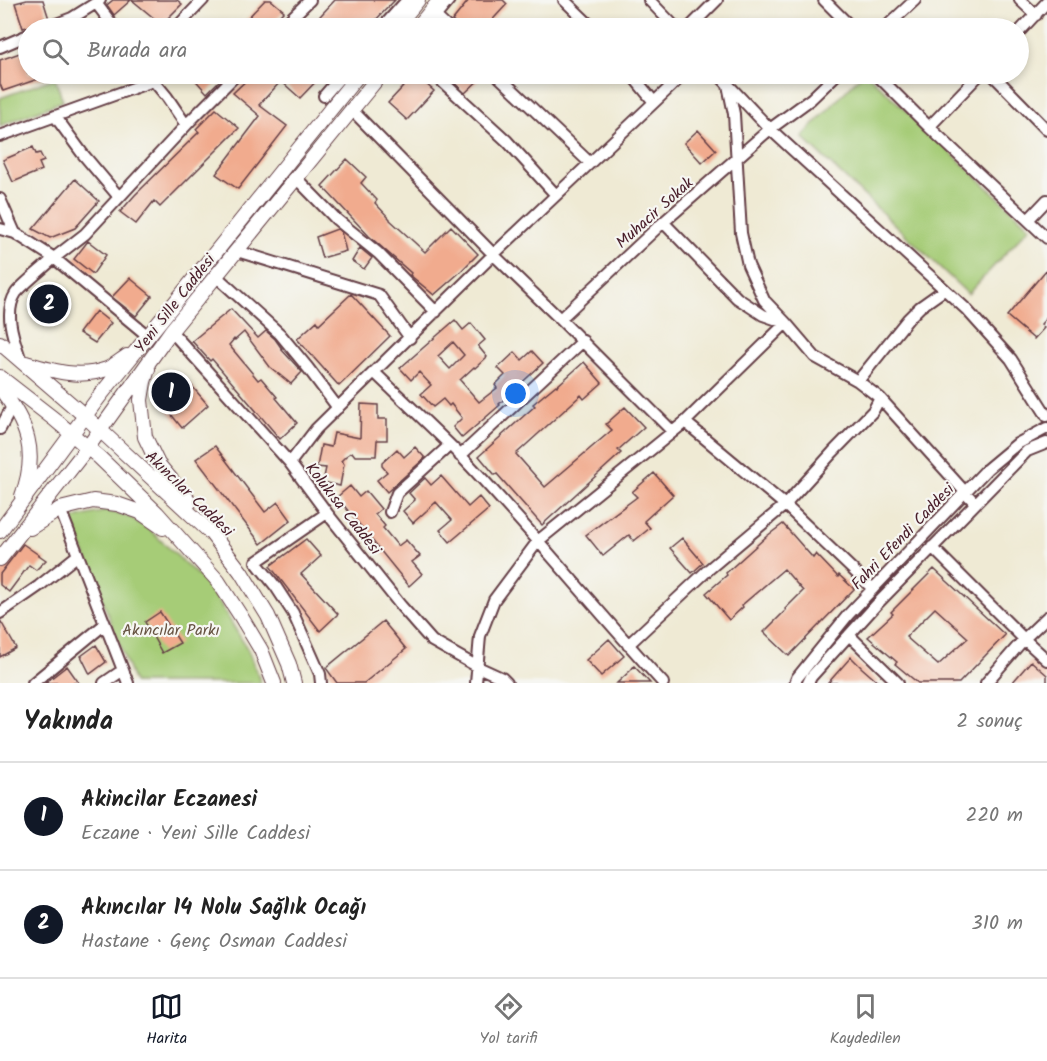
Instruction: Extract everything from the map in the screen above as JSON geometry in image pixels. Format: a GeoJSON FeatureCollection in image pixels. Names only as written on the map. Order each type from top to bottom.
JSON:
{"type":"FeatureCollection","features":[{"type":"Feature","properties":{"kind":"main road"},"geometry":{"type":"LineString","coordinates":[[403,18],[418,0]]}},
{"type":"Feature","properties":{"kind":"main road"},"geometry":{"type":"LineString","coordinates":[[426,18],[440,0]]}},
{"type":"Feature","properties":{"kind":"main road","name":"Yeni Sille Caddesi"},"geometry":{"type":"LineString","coordinates":[[0,531],[136,350],[350,84]]}},
{"type":"Feature","properties":{"kind":"main road","name":"Yeni Sille Caddesi"},"geometry":{"type":"LineString","coordinates":[[0,559],[100,431],[171,331],[299,181],[373,84]]}},
{"type":"Feature","properties":{"kind":"main road","name":"Akıncılar Caddesi"},"geometry":{"type":"LineString","coordinates":[[0,343],[85,416],[212,533],[268,616],[289,664],[294,683]]}},
{"type":"Feature","properties":{"kind":"main road"},"geometry":{"type":"LineString","coordinates":[[21,362],[52,371],[83,375],[108,369],[136,350]]}},
{"type":"Feature","properties":{"kind":"main road"},"geometry":{"type":"LineString","coordinates":[[153,354],[141,400],[145,437],[158,464],[201,515],[212,533]]}},
{"type":"Feature","properties":{"kind":"main road"},"geometry":{"type":"LineString","coordinates":[[0,377],[88,447],[157,513],[218,581],[261,650],[274,683]]}},
{"type":"Feature","properties":{"kind":"main road"},"geometry":{"type":"LineString","coordinates":[[0,387],[23,422],[30,444],[27,485],[17,509]]}},
{"type":"Feature","properties":{"kind":"main road"},"geometry":{"type":"LineString","coordinates":[[20,533],[60,509],[93,501],[117,504],[140,512],[182,541]]}},
{"type":"Feature","properties":{"kind":"street"},"geometry":{"type":"LineString","coordinates":[[186,18],[203,0]]}},
{"type":"Feature","properties":{"kind":"street"},"geometry":{"type":"LineString","coordinates":[[291,18],[310,0]]}},
{"type":"Feature","properties":{"kind":"street"},"geometry":{"type":"LineString","coordinates":[[391,18],[407,0]]}},
{"type":"Feature","properties":{"kind":"street"},"geometry":{"type":"LineString","coordinates":[[434,18],[449,0]]}},
{"type":"Feature","properties":{"kind":"street"},"geometry":{"type":"LineString","coordinates":[[564,0],[583,18]]}},
{"type":"Feature","properties":{"kind":"street"},"geometry":{"type":"LineString","coordinates":[[649,0],[666,18]]}},
{"type":"Feature","properties":{"kind":"street"},"geometry":{"type":"LineString","coordinates":[[699,18],[717,0]]}},
{"type":"Feature","properties":{"kind":"street"},"geometry":{"type":"LineString","coordinates":[[824,0],[842,18]]}},
{"type":"Feature","properties":{"kind":"street"},"geometry":{"type":"LineString","coordinates":[[896,18],[915,0]]}},
{"type":"Feature","properties":{"kind":"street"},"geometry":{"type":"LineString","coordinates":[[1020,0],[1036,15]]}},
{"type":"Feature","properties":{"kind":"street"},"geometry":{"type":"LineString","coordinates":[[72,18],[98,2],[108,18]]}},
{"type":"Feature","properties":{"kind":"street"},"geometry":{"type":"LineString","coordinates":[[1029,22],[1047,2]]}},
{"type":"Feature","properties":{"kind":"street"},"geometry":{"type":"LineString","coordinates":[[431,12],[437,18]]}},
{"type":"Feature","properties":{"kind":"street"},"geometry":{"type":"LineString","coordinates":[[0,47],[18,39]]}},
{"type":"Feature","properties":{"kind":"street"},"geometry":{"type":"LineString","coordinates":[[0,136],[133,84]]}},
{"type":"Feature","properties":{"kind":"street"},"geometry":{"type":"LineString","coordinates":[[156,84],[186,125]]}},
{"type":"Feature","properties":{"kind":"street"},"geometry":{"type":"LineString","coordinates":[[21,362],[12,328],[10,308],[17,292],[54,258],[85,234],[227,84]]}},
{"type":"Feature","properties":{"kind":"street"},"geometry":{"type":"LineString","coordinates":[[324,96],[334,84]]}},
{"type":"Feature","properties":{"kind":"street"},"geometry":{"type":"LineString","coordinates":[[381,84],[299,181],[336,219],[378,253],[436,312]]}},
{"type":"Feature","properties":{"kind":"street"},"geometry":{"type":"LineString","coordinates":[[445,84],[507,141],[556,195]]}},
{"type":"Feature","properties":{"kind":"street"},"geometry":{"type":"LineString","coordinates":[[507,84],[590,163]]}},
{"type":"Feature","properties":{"kind":"street"},"geometry":{"type":"LineString","coordinates":[[640,84],[654,102]]}},
{"type":"Feature","properties":{"kind":"street"},"geometry":{"type":"LineString","coordinates":[[290,463],[316,429],[494,254],[673,84]]}},
{"type":"Feature","properties":{"kind":"street","name":"Muhacir Sokak"},"geometry":{"type":"LineString","coordinates":[[560,319],[770,129],[811,99],[827,84]]}},
{"type":"Feature","properties":{"kind":"street"},"geometry":{"type":"LineString","coordinates":[[886,84],[1047,238]]}},
{"type":"Feature","properties":{"kind":"street"},"geometry":{"type":"LineString","coordinates":[[929,127],[970,84]]}},
{"type":"Feature","properties":{"kind":"street"},"geometry":{"type":"LineString","coordinates":[[1002,84],[1047,130]]}},
{"type":"Feature","properties":{"kind":"street"},"geometry":{"type":"LineString","coordinates":[[728,85],[770,129],[966,309],[1011,359],[1047,416]]}},
{"type":"Feature","properties":{"kind":"street"},"geometry":{"type":"LineString","coordinates":[[728,85],[734,114],[741,233],[748,265],[764,300],[815,357],[858,381],[880,398],[975,503]]}},
{"type":"Feature","properties":{"kind":"street"},"geometry":{"type":"LineString","coordinates":[[351,110],[673,432]]}},
{"type":"Feature","properties":{"kind":"street"},"geometry":{"type":"LineString","coordinates":[[56,116],[82,153],[119,197]]}},
{"type":"Feature","properties":{"kind":"street"},"geometry":{"type":"LineString","coordinates":[[0,199],[15,233]]}},
{"type":"Feature","properties":{"kind":"street"},"geometry":{"type":"LineString","coordinates":[[1029,219],[1047,200]]}},
{"type":"Feature","properties":{"kind":"street"},"geometry":{"type":"LineString","coordinates":[[664,223],[737,297],[763,315],[786,323]]}},
{"type":"Feature","properties":{"kind":"street"},"geometry":{"type":"LineString","coordinates":[[0,229],[15,233],[54,258],[148,336]]}},
{"type":"Feature","properties":{"kind":"street"},"geometry":{"type":"LineString","coordinates":[[242,248],[379,295],[410,338]]}},
{"type":"Feature","properties":{"kind":"street"},"geometry":{"type":"LineString","coordinates":[[216,276],[280,334],[338,408]]}},
{"type":"Feature","properties":{"kind":"street"},"geometry":{"type":"LineString","coordinates":[[858,381],[908,319],[944,290]]}},
{"type":"Feature","properties":{"kind":"street"},"geometry":{"type":"LineString","coordinates":[[476,683],[480,636],[494,600],[538,541],[685,422],[786,323]]}},
{"type":"Feature","properties":{"kind":"street","name":"Kolukısa Caddesi"},"geometry":{"type":"LineString","coordinates":[[171,331],[290,463],[401,606],[432,640],[502,678],[507,683]]}},
{"type":"Feature","properties":{"kind":"street"},"geometry":{"type":"LineString","coordinates":[[460,456],[583,341]]}},
{"type":"Feature","properties":{"kind":"street"},"geometry":{"type":"LineString","coordinates":[[375,373],[460,456],[663,683]]}},
{"type":"Feature","properties":{"kind":"street"},"geometry":{"type":"LineString","coordinates":[[628,645],[709,569],[785,505],[873,411],[880,398]]}},
{"type":"Feature","properties":{"kind":"street"},"geometry":{"type":"LineString","coordinates":[[0,429],[13,405]]}},
{"type":"Feature","properties":{"kind":"street"},"geometry":{"type":"LineString","coordinates":[[685,422],[785,505],[873,589]]}},
{"type":"Feature","properties":{"kind":"street","name":"Fahri Efendi Caddesi"},"geometry":{"type":"LineString","coordinates":[[794,681],[848,615],[987,469],[1017,444],[1047,428]]}},
{"type":"Feature","properties":{"kind":"street","name":"Fahri Efendi Caddesi"},"geometry":{"type":"LineString","coordinates":[[808,683],[849,635],[975,503],[1027,451],[1047,443]]}},
{"type":"Feature","properties":{"kind":"street"},"geometry":{"type":"LineString","coordinates":[[390,512],[397,493],[450,446]]}},
{"type":"Feature","properties":{"kind":"street"},"geometry":{"type":"LineString","coordinates":[[60,509],[128,683]]}},
{"type":"Feature","properties":{"kind":"street"},"geometry":{"type":"LineString","coordinates":[[321,683],[320,674],[293,613],[256,562],[327,513]]}},
{"type":"Feature","properties":{"kind":"street"},"geometry":{"type":"LineString","coordinates":[[932,547],[1047,660]]}},
{"type":"Feature","properties":{"kind":"street"},"geometry":{"type":"LineString","coordinates":[[0,613],[78,555]]}},
{"type":"Feature","properties":{"kind":"street"},"geometry":{"type":"LineString","coordinates":[[986,683],[1047,616]]}},
{"type":"Feature","properties":{"kind":"street"},"geometry":{"type":"LineString","coordinates":[[33,683],[105,624]]}},
{"type":"Feature","properties":{"kind":"street"},"geometry":{"type":"LineString","coordinates":[[849,635],[898,683]]}},
{"type":"Feature","properties":{"kind":"street"},"geometry":{"type":"LineString","coordinates":[[104,683],[123,669]]}},
{"type":"Feature","properties":{"kind":"green space"},"geometry":{"type":"Polygon","coordinates":[[[38,84],[57,84],[63,101],[0,126],[0,98],[38,84]]]}},
{"type":"Feature","properties":{"kind":"green space"},"geometry":{"type":"Polygon","coordinates":[[[852,84],[878,84],[1030,227],[968,294],[802,137],[852,84]]]}},
{"type":"Feature","properties":{"kind":"green space","name":"Akıncılar Parkı"},"geometry":{"type":"Polygon","coordinates":[[[106,511],[130,517],[151,531],[210,587],[248,650],[261,683],[134,683],[72,520],[106,511]]]}},
{"type":"Feature","properties":{"kind":"building"},"geometry":{"type":"Polygon","coordinates":[[[43,0],[49,18],[20,18],[15,3],[43,0]]]}},
{"type":"Feature","properties":{"kind":"building"},"geometry":{"type":"Polygon","coordinates":[[[113,0],[131,0],[114,15],[107,5],[113,0]]]}},
{"type":"Feature","properties":{"kind":"building"},"geometry":{"type":"Polygon","coordinates":[[[132,0],[177,0],[182,4],[168,18],[154,18],[132,0]]]}},
{"type":"Feature","properties":{"kind":"building"},"geometry":{"type":"Polygon","coordinates":[[[265,0],[271,0],[284,11],[277,18],[248,18],[265,0]]]}},
{"type":"Feature","properties":{"kind":"building"},"geometry":{"type":"Polygon","coordinates":[[[335,0],[395,0],[378,18],[318,18],[335,0]]]}},
{"type":"Feature","properties":{"kind":"building"},"geometry":{"type":"Polygon","coordinates":[[[469,0],[503,0],[507,4],[494,18],[454,18],[469,0]]]}},
{"type":"Feature","properties":{"kind":"building"},"geometry":{"type":"Polygon","coordinates":[[[18,54],[18,84],[24,84],[3,91],[0,84],[0,60],[18,54]]]}},
{"type":"Feature","properties":{"kind":"building"},"geometry":{"type":"Polygon","coordinates":[[[199,84],[216,84],[207,93],[199,84]]]}},
{"type":"Feature","properties":{"kind":"building"},"geometry":{"type":"Polygon","coordinates":[[[242,84],[278,84],[259,105],[287,126],[238,189],[216,174],[260,116],[233,93],[242,84]]]}},
{"type":"Feature","properties":{"kind":"building"},"geometry":{"type":"Polygon","coordinates":[[[284,84],[313,84],[300,98],[284,84]]]}},
{"type":"Feature","properties":{"kind":"building"},"geometry":{"type":"Polygon","coordinates":[[[406,84],[426,84],[434,91],[407,120],[388,103],[406,84]]]}},
{"type":"Feature","properties":{"kind":"building"},"geometry":{"type":"Polygon","coordinates":[[[456,84],[474,84],[465,93],[456,84]]]}},
{"type":"Feature","properties":{"kind":"building"},"geometry":{"type":"Polygon","coordinates":[[[216,109],[239,128],[160,207],[154,201],[136,224],[120,212],[199,132],[196,129],[216,109]]]}},
{"type":"Feature","properties":{"kind":"building"},"geometry":{"type":"Polygon","coordinates":[[[698,130],[716,150],[702,163],[684,143],[698,130]]]}},
{"type":"Feature","properties":{"kind":"building"},"geometry":{"type":"Polygon","coordinates":[[[33,147],[36,154],[40,153],[44,161],[39,163],[42,170],[13,182],[3,160],[33,147]]]}},
{"type":"Feature","properties":{"kind":"building"},"geometry":{"type":"Polygon","coordinates":[[[347,159],[366,177],[361,183],[377,200],[375,203],[425,252],[451,226],[478,254],[434,295],[369,236],[322,186],[347,159]]]}},
{"type":"Feature","properties":{"kind":"building"},"geometry":{"type":"Polygon","coordinates":[[[75,179],[99,201],[75,228],[50,238],[33,229],[75,179]]]}},
{"type":"Feature","properties":{"kind":"building"},"geometry":{"type":"Polygon","coordinates":[[[337,229],[341,232],[346,251],[322,258],[316,237],[337,229]]]}},
{"type":"Feature","properties":{"kind":"building"},"geometry":{"type":"Polygon","coordinates":[[[88,241],[106,255],[93,274],[74,259],[88,241]]]}},
{"type":"Feature","properties":{"kind":"building"},"geometry":{"type":"Polygon","coordinates":[[[360,248],[372,258],[364,269],[352,261],[360,248]]]}},
{"type":"Feature","properties":{"kind":"building"},"geometry":{"type":"Polygon","coordinates":[[[1047,269],[1047,317],[1041,324],[1044,328],[1034,339],[1007,316],[1047,269]]]}},
{"type":"Feature","properties":{"kind":"building"},"geometry":{"type":"Polygon","coordinates":[[[130,278],[152,296],[136,316],[112,297],[130,278]]]}},
{"type":"Feature","properties":{"kind":"building"},"geometry":{"type":"Polygon","coordinates":[[[45,290],[65,305],[55,320],[34,303],[45,290]]]}},
{"type":"Feature","properties":{"kind":"building"},"geometry":{"type":"Polygon","coordinates":[[[351,294],[390,336],[339,386],[297,339],[317,321],[319,324],[351,294]]]}},
{"type":"Feature","properties":{"kind":"building"},"geometry":{"type":"Polygon","coordinates":[[[231,309],[258,338],[266,331],[302,372],[291,384],[270,367],[244,332],[229,345],[258,380],[261,378],[297,423],[280,439],[212,359],[210,361],[192,341],[231,309]]]}},
{"type":"Feature","properties":{"kind":"building"},"geometry":{"type":"Polygon","coordinates":[[[96,311],[111,323],[95,343],[79,333],[96,311]]]}},
{"type":"Feature","properties":{"kind":"building"},"geometry":{"type":"Polygon","coordinates":[[[455,320],[463,330],[471,323],[485,340],[478,346],[487,357],[460,380],[479,402],[497,388],[495,385],[505,375],[498,368],[515,352],[522,360],[532,351],[543,363],[462,438],[453,427],[462,418],[451,404],[449,406],[443,399],[433,407],[421,394],[431,385],[419,372],[411,380],[400,368],[455,320]],[[453,342],[438,356],[450,369],[464,355],[453,342]]]}},
{"type":"Feature","properties":{"kind":"building"},"geometry":{"type":"Polygon","coordinates":[[[584,362],[602,383],[584,399],[581,395],[516,454],[545,487],[612,430],[606,424],[625,407],[644,427],[618,450],[621,453],[542,525],[479,456],[535,406],[533,404],[584,362]]]}},
{"type":"Feature","properties":{"kind":"building"},"geometry":{"type":"Polygon","coordinates":[[[185,378],[208,405],[182,428],[158,398],[185,378]]]}},
{"type":"Feature","properties":{"kind":"building"},"geometry":{"type":"Polygon","coordinates":[[[361,404],[378,405],[378,419],[387,419],[387,440],[377,440],[376,456],[355,456],[352,452],[346,456],[341,461],[344,464],[340,486],[323,482],[326,468],[317,467],[321,445],[331,447],[334,433],[360,438],[361,404]]]}},
{"type":"Feature","properties":{"kind":"building"},"geometry":{"type":"Polygon","coordinates":[[[215,446],[265,512],[278,502],[291,520],[261,544],[196,459],[215,446]]]}},
{"type":"Feature","properties":{"kind":"building"},"geometry":{"type":"Polygon","coordinates":[[[415,447],[425,458],[387,492],[377,480],[387,472],[382,463],[397,449],[404,457],[415,447]]]}},
{"type":"Feature","properties":{"kind":"building"},"geometry":{"type":"Polygon","coordinates":[[[654,473],[673,495],[644,521],[650,528],[634,541],[629,535],[603,556],[586,535],[637,497],[632,492],[654,473]]]}},
{"type":"Feature","properties":{"kind":"building"},"geometry":{"type":"Polygon","coordinates":[[[441,476],[468,507],[479,497],[489,509],[450,542],[440,530],[452,520],[436,502],[413,523],[403,511],[415,500],[409,493],[425,478],[431,485],[441,476]]]}},
{"type":"Feature","properties":{"kind":"building"},"geometry":{"type":"Polygon","coordinates":[[[350,486],[359,497],[366,491],[381,509],[375,514],[398,546],[406,540],[420,556],[412,562],[422,574],[409,586],[337,497],[350,486]]]}},
{"type":"Feature","properties":{"kind":"building"},"geometry":{"type":"Polygon","coordinates":[[[783,524],[813,558],[816,554],[838,577],[839,575],[854,589],[789,656],[764,632],[803,591],[784,569],[742,605],[743,607],[729,620],[706,593],[783,524]]]}},
{"type":"Feature","properties":{"kind":"building"},"geometry":{"type":"Polygon","coordinates":[[[682,538],[703,563],[692,573],[670,548],[682,538]]]}},
{"type":"Feature","properties":{"kind":"building"},"geometry":{"type":"Polygon","coordinates":[[[306,539],[321,556],[301,574],[338,614],[320,631],[270,566],[306,539]]]}},
{"type":"Feature","properties":{"kind":"building"},"geometry":{"type":"Polygon","coordinates":[[[23,544],[46,560],[36,570],[29,565],[9,592],[0,585],[0,574],[23,544]]]}},
{"type":"Feature","properties":{"kind":"building"},"geometry":{"type":"Polygon","coordinates":[[[934,569],[1005,635],[959,683],[918,683],[868,637],[893,614],[891,612],[934,569]],[[935,608],[906,637],[938,665],[968,638],[935,608]]]}},
{"type":"Feature","properties":{"kind":"building"},"geometry":{"type":"Polygon","coordinates":[[[160,612],[180,643],[162,653],[145,622],[160,612]]]}},
{"type":"Feature","properties":{"kind":"building"},"geometry":{"type":"Polygon","coordinates":[[[0,620],[16,648],[0,657],[0,620]]]}},
{"type":"Feature","properties":{"kind":"building"},"geometry":{"type":"Polygon","coordinates":[[[383,621],[406,649],[364,683],[337,683],[326,668],[383,621]]]}},
{"type":"Feature","properties":{"kind":"building"},"geometry":{"type":"Polygon","coordinates":[[[609,639],[624,656],[601,676],[586,660],[609,639]]]}},
{"type":"Feature","properties":{"kind":"building"},"geometry":{"type":"Polygon","coordinates":[[[96,645],[106,662],[90,674],[81,656],[96,645]]]}},
{"type":"Feature","properties":{"kind":"building"},"geometry":{"type":"Polygon","coordinates":[[[851,657],[862,668],[879,683],[828,683],[851,657]]]}},
{"type":"Feature","properties":{"kind":"building"},"geometry":{"type":"Polygon","coordinates":[[[1031,661],[1047,675],[1047,683],[1012,683],[1031,661]]]}},
{"type":"Feature","properties":{"kind":"building"},"geometry":{"type":"Polygon","coordinates":[[[67,666],[79,683],[45,683],[67,666]]]}},
{"type":"Feature","properties":{"kind":"building"},"geometry":{"type":"Polygon","coordinates":[[[634,666],[650,683],[617,683],[631,670],[634,666]]]}},
{"type":"Feature","properties":{"kind":"place","name":"Akıncılar 14 Nolu Sağlık Ocağı"},"geometry":{"type":"Point","coordinates":[49,304]}},
{"type":"Feature","properties":{"kind":"place","name":"Akincilar Eczanesi"},"geometry":{"type":"Point","coordinates":[171,392]}}]}
